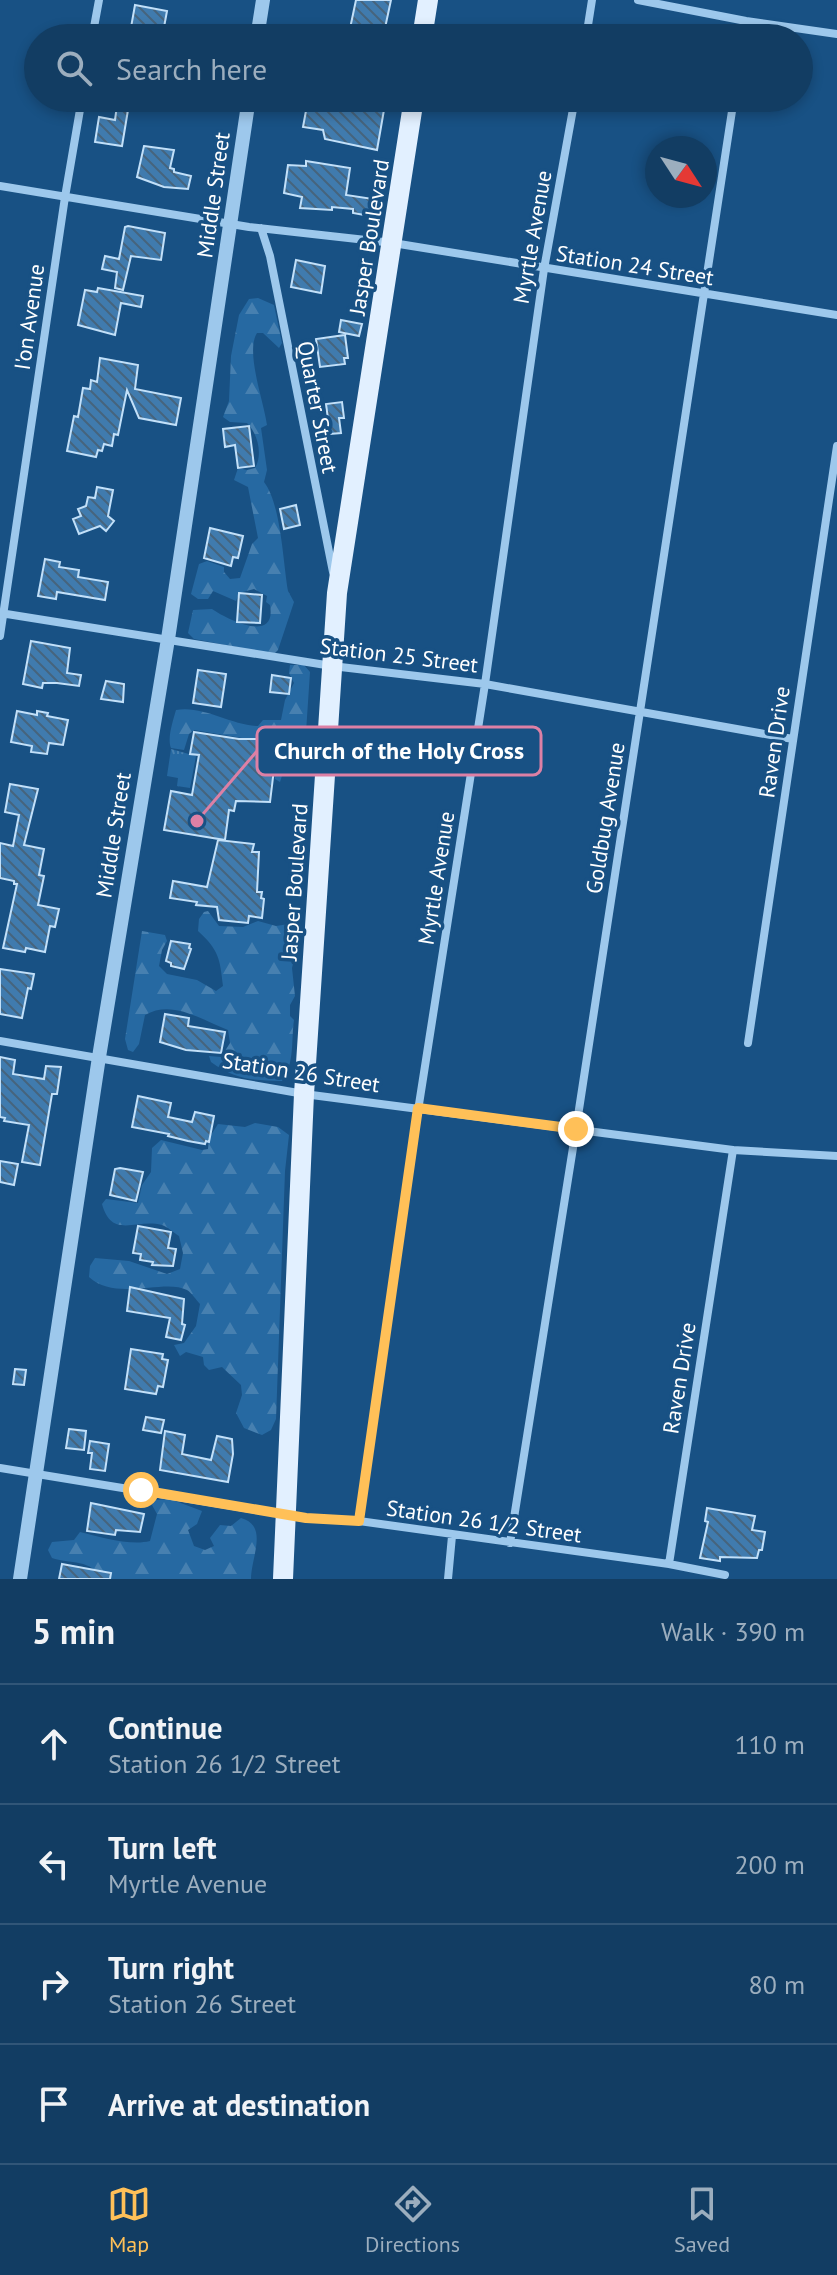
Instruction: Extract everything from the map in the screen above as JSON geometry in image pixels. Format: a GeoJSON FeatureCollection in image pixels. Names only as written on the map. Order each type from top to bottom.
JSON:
{"type":"FeatureCollection","features":[{"type":"Feature","properties":{"kind":"main road"},"geometry":{"type":"LineString","coordinates":[[424,24],[428,0]]}},
{"type":"Feature","properties":{"kind":"main road","name":"Jasper Boulevard"},"geometry":{"type":"LineString","coordinates":[[283,1579],[304,1094],[337,593],[412,112]]}},
{"type":"Feature","properties":{"kind":"street"},"geometry":{"type":"LineString","coordinates":[[95,24],[99,0]]}},
{"type":"Feature","properties":{"kind":"street"},"geometry":{"type":"LineString","coordinates":[[259,24],[263,0]]}},
{"type":"Feature","properties":{"kind":"street"},"geometry":{"type":"LineString","coordinates":[[588,24],[592,0]]}},
{"type":"Feature","properties":{"kind":"street"},"geometry":{"type":"LineString","coordinates":[[638,0],[767,24]]}},
{"type":"Feature","properties":{"kind":"street"},"geometry":{"type":"LineString","coordinates":[[813,31],[837,34]]}},
{"type":"Feature","properties":{"kind":"street","name":"I'on Avenue"},"geometry":{"type":"LineString","coordinates":[[0,636],[80,112]]}},
{"type":"Feature","properties":{"kind":"street","name":"Middle Street"},"geometry":{"type":"LineString","coordinates":[[20,1579],[99,1057],[168,639],[247,112]]}},
{"type":"Feature","properties":{"kind":"street","name":"Myrtle Avenue"},"geometry":{"type":"LineString","coordinates":[[359,1521],[544,269],[572,112]]}},
{"type":"Feature","properties":{"kind":"street","name":"Goldbug Avenue"},"geometry":{"type":"LineString","coordinates":[[510,1543],[732,112]]}},
{"type":"Feature","properties":{"kind":"street","name":"Station 24 Street"},"geometry":{"type":"LineString","coordinates":[[0,186],[232,224],[393,243],[837,315]]}},
{"type":"Feature","properties":{"kind":"street","name":"Quarter Street"},"geometry":{"type":"LineString","coordinates":[[261,228],[270,256],[337,593]]}},
{"type":"Feature","properties":{"kind":"street","name":"Raven Drive"},"geometry":{"type":"LineString","coordinates":[[748,1043],[837,446]]}},
{"type":"Feature","properties":{"kind":"street","name":"Station 25 Street"},"geometry":{"type":"LineString","coordinates":[[2,614],[332,666],[485,684],[793,739]]}},
{"type":"Feature","properties":{"kind":"street","name":"Station 26 Street"},"geometry":{"type":"LineString","coordinates":[[0,1041],[304,1094],[733,1150],[837,1156]]}},
{"type":"Feature","properties":{"kind":"street","name":"Raven Drive"},"geometry":{"type":"LineString","coordinates":[[669,1564],[733,1150]]}},
{"type":"Feature","properties":{"kind":"street","name":"Station 26 1/2 Street"},"geometry":{"type":"LineString","coordinates":[[0,1468],[306,1518],[359,1521],[669,1564],[725,1575]]}},
{"type":"Feature","properties":{"kind":"street"},"geometry":{"type":"LineString","coordinates":[[448,1579],[452,1536]]}},
{"type":"Feature","properties":{"kind":"green space"},"geometry":{"type":"Polygon","coordinates":[[[258,298],[274,305],[282,343],[279,348],[263,333],[257,333],[253,352],[267,425],[261,428],[267,470],[264,482],[274,504],[288,591],[294,602],[274,654],[194,639],[188,633],[193,610],[212,609],[250,626],[266,624],[270,617],[267,596],[254,589],[239,593],[236,601],[213,591],[208,599],[198,599],[191,594],[199,564],[207,561],[224,567],[230,579],[240,578],[252,544],[258,538],[248,487],[234,480],[238,468],[255,468],[259,457],[256,439],[247,423],[230,422],[223,417],[229,401],[231,356],[239,315],[249,299],[258,298]]]}},
{"type":"Feature","properties":{"kind":"green space"},"geometry":{"type":"Polygon","coordinates":[[[290,665],[304,665],[310,672],[305,747],[285,766],[280,782],[275,779],[273,750],[267,745],[267,738],[242,738],[194,730],[189,734],[184,750],[171,748],[170,734],[176,710],[196,710],[258,726],[263,720],[281,720],[285,700],[294,683],[289,673],[290,665]]]}},
{"type":"Feature","properties":{"kind":"green space"},"geometry":{"type":"Polygon","coordinates":[[[171,749],[196,756],[190,788],[177,786],[178,778],[167,776],[171,749]]]}},
{"type":"Feature","properties":{"kind":"green space"},"geometry":{"type":"Polygon","coordinates":[[[208,911],[219,926],[243,927],[258,921],[276,926],[289,924],[297,930],[292,968],[295,996],[290,1005],[290,1016],[294,1020],[292,1051],[282,1081],[245,1078],[211,1062],[209,1056],[221,1057],[230,1043],[228,1030],[176,1010],[166,1009],[145,1015],[139,1044],[133,1052],[128,1050],[125,1039],[142,931],[165,935],[167,941],[159,966],[167,974],[197,980],[216,991],[223,986],[217,956],[198,931],[199,919],[208,911]]]}},
{"type":"Feature","properties":{"kind":"green space"},"geometry":{"type":"Polygon","coordinates":[[[255,1123],[278,1127],[289,1135],[276,1419],[271,1430],[262,1435],[244,1428],[236,1413],[242,1395],[241,1385],[222,1367],[209,1370],[204,1365],[203,1357],[186,1352],[180,1356],[174,1345],[184,1343],[196,1326],[200,1304],[191,1293],[166,1286],[113,1288],[89,1277],[95,1258],[129,1261],[167,1274],[180,1269],[183,1253],[179,1236],[162,1225],[119,1225],[106,1215],[102,1204],[106,1199],[138,1203],[142,1185],[151,1172],[152,1148],[161,1140],[208,1149],[209,1138],[218,1124],[245,1127],[255,1123]]]}},
{"type":"Feature","properties":{"kind":"green space"},"geometry":{"type":"Polygon","coordinates":[[[170,1499],[202,1511],[197,1524],[188,1530],[194,1546],[205,1550],[214,1546],[210,1538],[220,1525],[231,1526],[241,1518],[249,1522],[256,1535],[251,1579],[101,1579],[92,1568],[52,1558],[48,1550],[52,1542],[74,1540],[80,1532],[125,1542],[150,1541],[157,1514],[152,1505],[154,1500],[170,1499]]]}},
{"type":"Feature","properties":{"kind":"building"},"geometry":{"type":"Polygon","coordinates":[[[356,0],[391,0],[386,24],[351,24],[356,0]]]}},
{"type":"Feature","properties":{"kind":"building"},"geometry":{"type":"Polygon","coordinates":[[[135,5],[167,11],[165,24],[132,24],[135,5]]]}},
{"type":"Feature","properties":{"kind":"building"},"geometry":{"type":"Polygon","coordinates":[[[116,112],[128,112],[122,146],[95,142],[99,117],[115,120],[116,112]]]}},
{"type":"Feature","properties":{"kind":"building"},"geometry":{"type":"Polygon","coordinates":[[[306,112],[384,112],[377,150],[325,139],[323,130],[303,127],[306,112]]]}},
{"type":"Feature","properties":{"kind":"building"},"geometry":{"type":"Polygon","coordinates":[[[144,146],[174,150],[170,168],[191,176],[188,189],[164,187],[137,177],[144,146]]]}},
{"type":"Feature","properties":{"kind":"building"},"geometry":{"type":"Polygon","coordinates":[[[306,161],[350,168],[346,195],[373,199],[370,216],[353,213],[353,209],[300,208],[302,197],[284,193],[288,165],[306,166],[306,161]]]}},
{"type":"Feature","properties":{"kind":"building"},"geometry":{"type":"Polygon","coordinates":[[[125,227],[165,233],[161,260],[131,256],[123,290],[115,288],[117,272],[102,269],[105,256],[119,259],[125,227]]]}},
{"type":"Feature","properties":{"kind":"building"},"geometry":{"type":"Polygon","coordinates":[[[296,260],[325,266],[321,293],[291,287],[296,260]]]}},
{"type":"Feature","properties":{"kind":"building"},"geometry":{"type":"Polygon","coordinates":[[[98,288],[143,296],[141,307],[121,303],[115,335],[78,325],[85,290],[97,292],[98,288]]]}},
{"type":"Feature","properties":{"kind":"building"},"geometry":{"type":"Polygon","coordinates":[[[341,320],[362,324],[359,336],[339,332],[341,320]]]}},
{"type":"Feature","properties":{"kind":"building"},"geometry":{"type":"Polygon","coordinates":[[[345,335],[348,358],[344,358],[345,364],[320,367],[316,339],[345,335]]]}},
{"type":"Feature","properties":{"kind":"building"},"geometry":{"type":"Polygon","coordinates":[[[100,358],[138,365],[135,389],[181,398],[176,425],[139,418],[127,390],[118,435],[114,434],[112,446],[104,444],[96,457],[67,451],[83,388],[90,389],[91,380],[97,382],[100,358]]]}},
{"type":"Feature","properties":{"kind":"building"},"geometry":{"type":"Polygon","coordinates":[[[342,402],[344,418],[339,418],[341,433],[330,434],[326,404],[342,402]]]}},
{"type":"Feature","properties":{"kind":"building"},"geometry":{"type":"Polygon","coordinates":[[[249,426],[254,466],[238,468],[235,445],[225,447],[223,429],[249,426]]]}},
{"type":"Feature","properties":{"kind":"building"},"geometry":{"type":"Polygon","coordinates":[[[97,487],[113,490],[108,516],[114,521],[106,531],[100,526],[79,534],[73,519],[81,516],[78,509],[86,506],[88,497],[95,498],[97,487]]]}},
{"type":"Feature","properties":{"kind":"building"},"geometry":{"type":"Polygon","coordinates":[[[296,505],[300,525],[284,529],[280,509],[296,505]]]}},
{"type":"Feature","properties":{"kind":"building"},"geometry":{"type":"Polygon","coordinates":[[[210,528],[243,536],[238,558],[233,557],[231,566],[204,558],[210,528]]]}},
{"type":"Feature","properties":{"kind":"building"},"geometry":{"type":"Polygon","coordinates":[[[45,559],[60,562],[59,567],[79,570],[78,577],[108,582],[105,600],[57,592],[56,599],[38,596],[45,559]]]}},
{"type":"Feature","properties":{"kind":"building"},"geometry":{"type":"Polygon","coordinates":[[[239,593],[262,595],[260,623],[237,622],[239,593]]]}},
{"type":"Feature","properties":{"kind":"building"},"geometry":{"type":"Polygon","coordinates":[[[31,641],[70,648],[67,673],[81,675],[79,686],[43,683],[42,688],[23,684],[31,641]]]}},
{"type":"Feature","properties":{"kind":"building"},"geometry":{"type":"Polygon","coordinates":[[[198,670],[226,674],[221,707],[193,703],[198,670]]]}},
{"type":"Feature","properties":{"kind":"building"},"geometry":{"type":"Polygon","coordinates":[[[272,675],[291,678],[289,694],[270,692],[272,675]]]}},
{"type":"Feature","properties":{"kind":"building"},"geometry":{"type":"Polygon","coordinates":[[[106,681],[124,684],[123,702],[101,699],[106,681]]]}},
{"type":"Feature","properties":{"kind":"building"},"geometry":{"type":"Polygon","coordinates":[[[17,711],[37,715],[37,711],[68,720],[63,745],[49,743],[47,754],[31,752],[32,746],[11,742],[17,711]]]}},
{"type":"Feature","properties":{"kind":"building"},"geometry":{"type":"Polygon","coordinates":[[[194,732],[239,739],[267,739],[266,751],[272,751],[271,770],[274,769],[270,802],[236,801],[234,811],[229,810],[225,840],[164,830],[171,791],[192,795],[199,755],[190,754],[194,732]]]}},
{"type":"Feature","properties":{"kind":"building"},"geometry":{"type":"Polygon","coordinates":[[[10,784],[38,789],[24,845],[44,849],[39,875],[44,876],[38,905],[59,909],[55,927],[50,926],[45,952],[3,948],[17,884],[0,878],[0,843],[13,846],[19,815],[5,812],[10,784]]]}},
{"type":"Feature","properties":{"kind":"building"},"geometry":{"type":"Polygon","coordinates":[[[218,840],[254,844],[252,852],[259,852],[257,892],[262,892],[261,898],[264,899],[262,918],[249,916],[248,923],[219,920],[217,907],[170,898],[173,881],[207,887],[218,840]]]}},
{"type":"Feature","properties":{"kind":"building"},"geometry":{"type":"Polygon","coordinates":[[[171,941],[190,944],[184,969],[171,966],[166,961],[171,941]]]}},
{"type":"Feature","properties":{"kind":"building"},"geometry":{"type":"Polygon","coordinates":[[[0,969],[34,974],[22,1018],[0,1014],[0,969]]]}},
{"type":"Feature","properties":{"kind":"building"},"geometry":{"type":"Polygon","coordinates":[[[165,1014],[189,1018],[188,1026],[225,1032],[221,1053],[186,1050],[160,1042],[165,1014]]]}},
{"type":"Feature","properties":{"kind":"building"},"geometry":{"type":"Polygon","coordinates":[[[0,1057],[15,1060],[13,1074],[44,1079],[46,1066],[61,1067],[57,1094],[52,1094],[40,1165],[22,1162],[29,1125],[4,1121],[5,1118],[0,1117],[0,1057]]]}},
{"type":"Feature","properties":{"kind":"building"},"geometry":{"type":"Polygon","coordinates":[[[138,1096],[171,1103],[168,1117],[192,1122],[195,1112],[214,1116],[209,1142],[188,1141],[132,1127],[138,1096]]]}},
{"type":"Feature","properties":{"kind":"building"},"geometry":{"type":"Polygon","coordinates":[[[0,1161],[18,1164],[14,1185],[0,1182],[0,1161]]]}},
{"type":"Feature","properties":{"kind":"building"},"geometry":{"type":"Polygon","coordinates":[[[115,1169],[143,1172],[136,1201],[110,1195],[115,1169]]]}},
{"type":"Feature","properties":{"kind":"building"},"geometry":{"type":"Polygon","coordinates":[[[138,1226],[171,1232],[168,1248],[176,1249],[173,1266],[152,1265],[153,1262],[140,1260],[141,1254],[133,1253],[138,1226]]]}},
{"type":"Feature","properties":{"kind":"building"},"geometry":{"type":"Polygon","coordinates":[[[130,1287],[184,1299],[182,1324],[185,1325],[181,1340],[166,1337],[170,1318],[127,1311],[130,1287]]]}},
{"type":"Feature","properties":{"kind":"building"},"geometry":{"type":"Polygon","coordinates":[[[131,1349],[163,1354],[162,1359],[168,1360],[163,1387],[158,1386],[156,1394],[125,1389],[131,1349]]]}},
{"type":"Feature","properties":{"kind":"building"},"geometry":{"type":"Polygon","coordinates":[[[15,1369],[26,1370],[24,1385],[13,1384],[15,1369]]]}},
{"type":"Feature","properties":{"kind":"building"},"geometry":{"type":"Polygon","coordinates":[[[146,1417],[164,1420],[161,1433],[143,1430],[146,1417]]]}},
{"type":"Feature","properties":{"kind":"building"},"geometry":{"type":"Polygon","coordinates":[[[69,1429],[86,1431],[84,1450],[66,1448],[69,1429]]]}},
{"type":"Feature","properties":{"kind":"building"},"geometry":{"type":"Polygon","coordinates":[[[165,1431],[185,1435],[182,1454],[211,1460],[217,1436],[232,1439],[228,1482],[160,1470],[165,1431]]]}},
{"type":"Feature","properties":{"kind":"building"},"geometry":{"type":"Polygon","coordinates":[[[90,1441],[109,1444],[105,1471],[90,1469],[90,1441]]]}},
{"type":"Feature","properties":{"kind":"building"},"geometry":{"type":"Polygon","coordinates":[[[91,1503],[144,1514],[140,1532],[116,1530],[115,1535],[87,1531],[91,1503]]]}},
{"type":"Feature","properties":{"kind":"building"},"geometry":{"type":"Polygon","coordinates":[[[707,1508],[755,1516],[752,1530],[765,1532],[762,1550],[759,1550],[757,1558],[720,1557],[720,1561],[700,1558],[708,1522],[705,1521],[707,1508]]]}},
{"type":"Feature","properties":{"kind":"building"},"geometry":{"type":"Polygon","coordinates":[[[62,1564],[111,1573],[110,1579],[59,1579],[62,1564]]]}},
{"type":"Feature","properties":{"kind":"place","name":"Church of the Holy Cross"},"geometry":{"type":"Point","coordinates":[197,821]}},
{"type":"Feature","properties":{"kind":"route"},"geometry":{"type":"LineString","coordinates":[[141,1490],[306,1518],[359,1521],[418,1108],[576,1129]]}}]}
